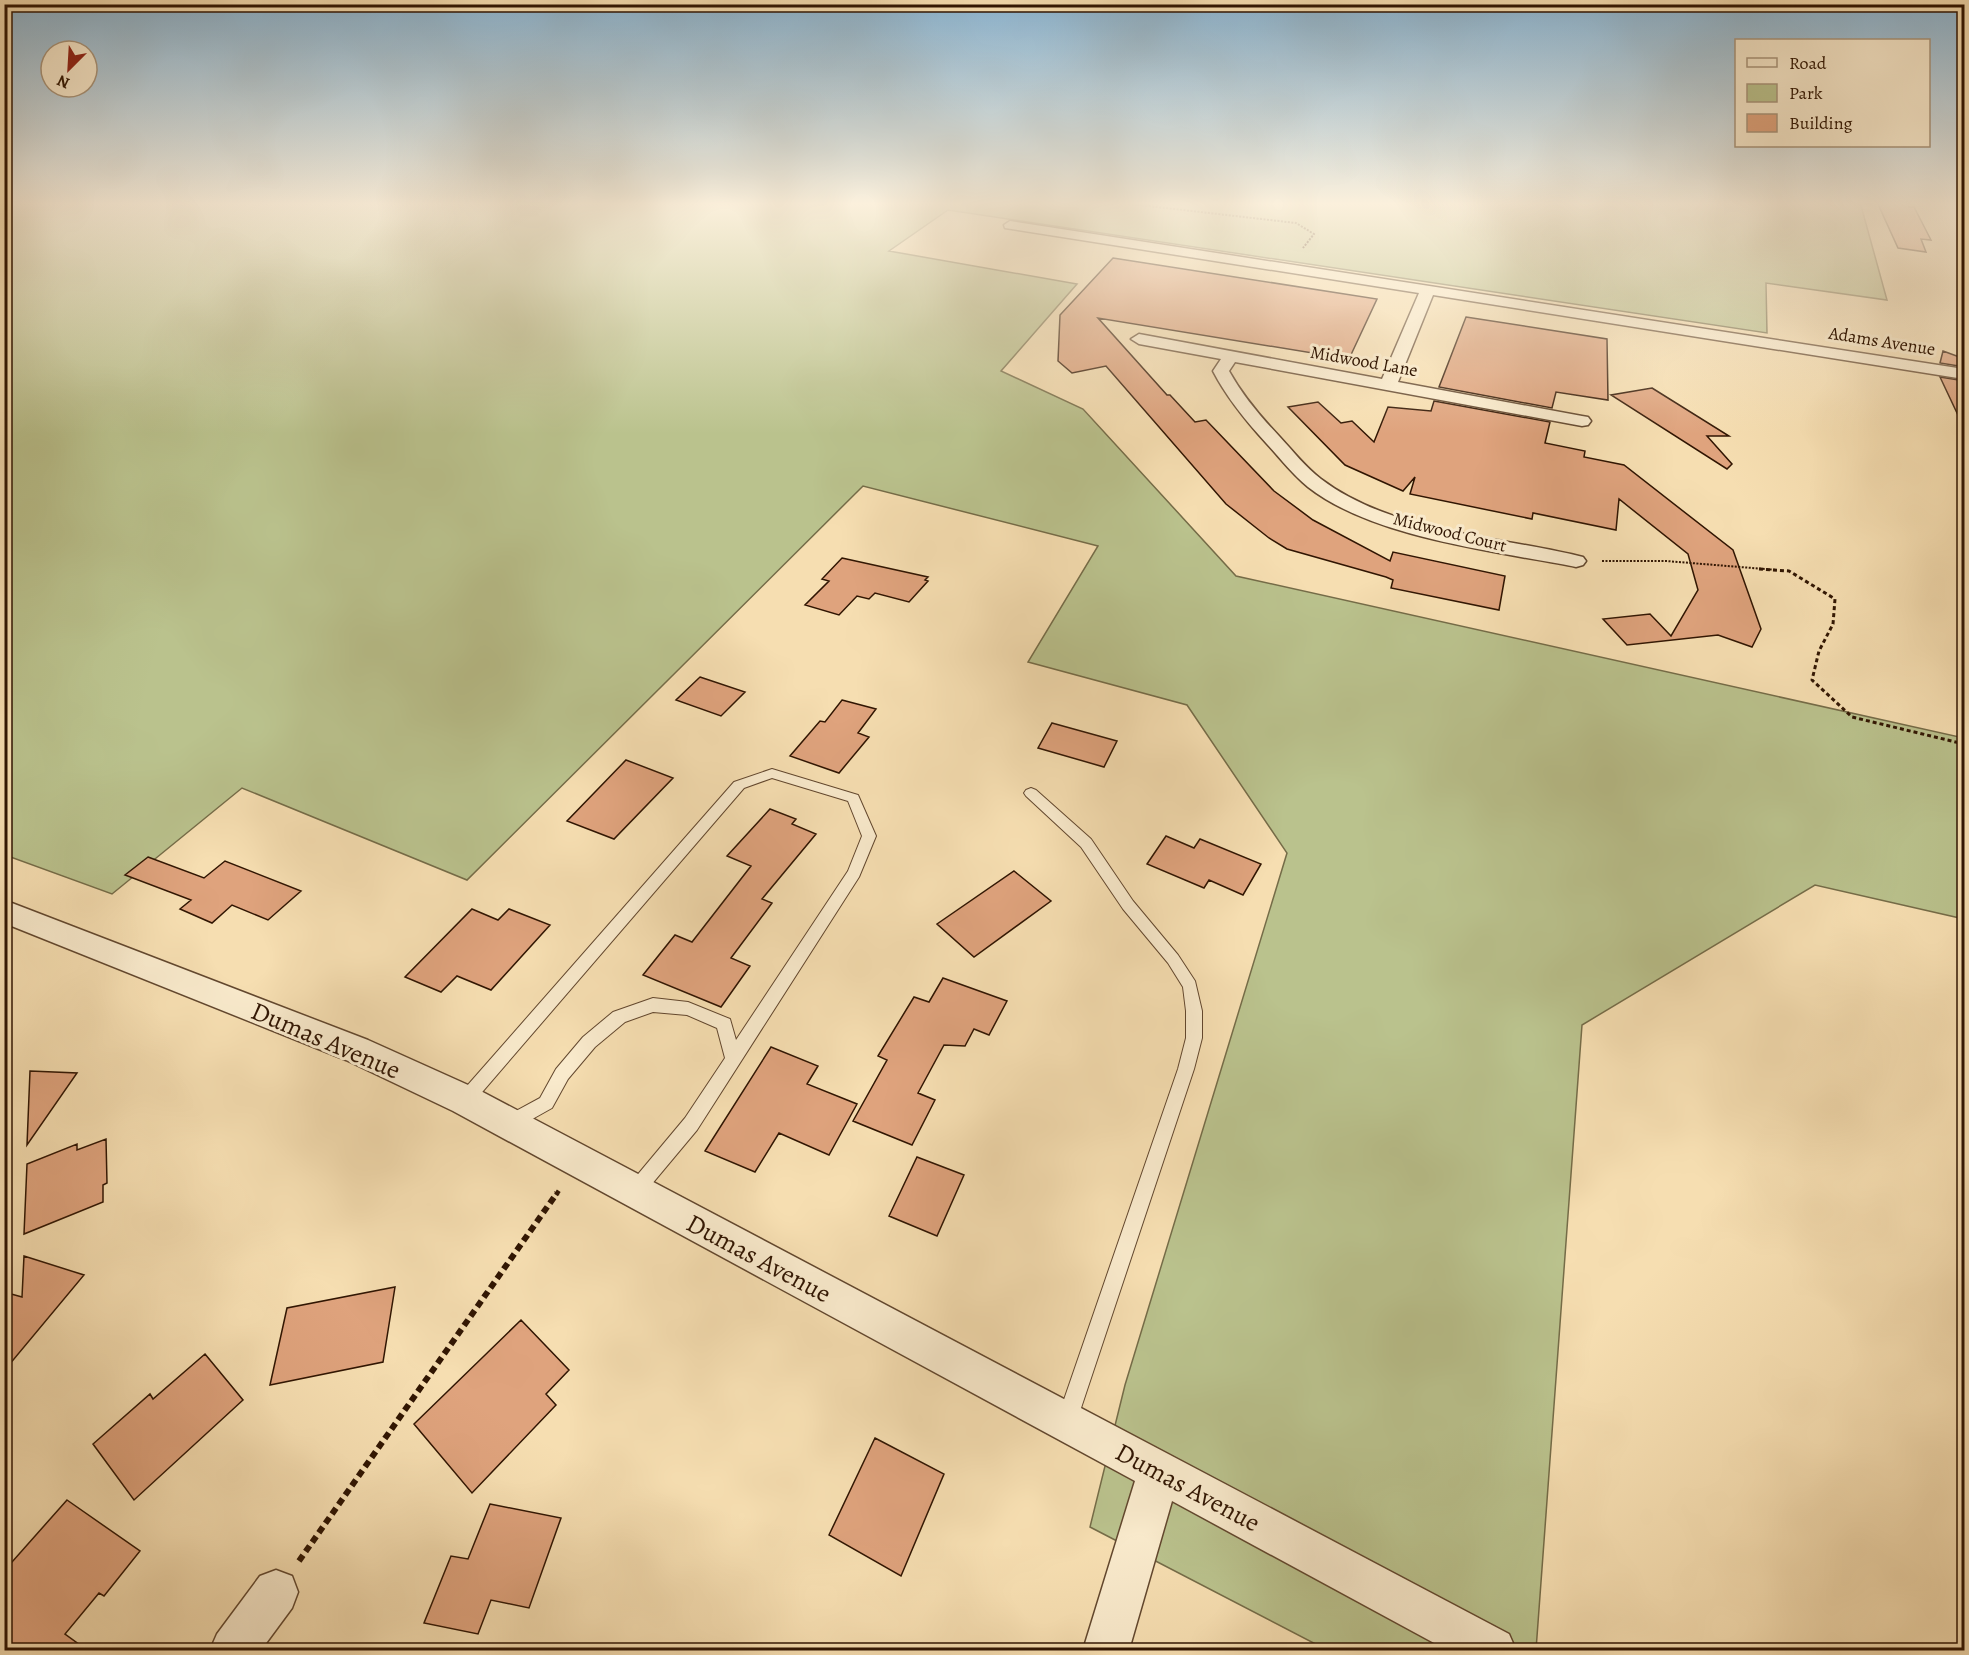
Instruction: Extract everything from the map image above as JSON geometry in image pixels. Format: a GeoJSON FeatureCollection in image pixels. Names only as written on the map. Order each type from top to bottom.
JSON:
{"type":"FeatureCollection","features":[{"type":"Feature","properties":{"kind":"street","name":"Adams Avenue"},"geometry":{"type":"LineString","coordinates":[[1360,279],[1965,375]]}},
{"type":"Feature","properties":{"kind":"street"},"geometry":{"type":"LineString","coordinates":[[1388,385],[1428,290]]}},
{"type":"Feature","properties":{"kind":"street","name":"Midwood Lane"},"geometry":{"type":"LineString","coordinates":[[1139,339],[1582,421]]}},
{"type":"Feature","properties":{"kind":"street","name":"Midwood Court"},"geometry":{"type":"LineString","coordinates":[[1231,356],[1221,371],[1230,389],[1251,417],[1321,488],[1360,507],[1406,525],[1575,561]]}},
{"type":"Feature","properties":{"kind":"street","name":"Dumas Avenue"},"geometry":{"type":"LineString","coordinates":[[4,912],[357,1050],[465,1100],[1493,1650]]}},
{"type":"Feature","properties":{"kind":"street"},"geometry":{"type":"LineString","coordinates":[[1106,1650],[1160,1472]]}},
{"type":"Feature","properties":{"kind":"street"},"geometry":{"type":"LineString","coordinates":[[233,1650],[276,1592]]}},
{"type":"Feature","properties":{"kind":"lane"},"geometry":{"type":"LineString","coordinates":[[465,1100],[739,785],[772,773],[854,798],[869,836],[854,873],[691,1124],[635,1191]]}},
{"type":"Feature","properties":{"kind":"lane"},"geometry":{"type":"LineString","coordinates":[[1031,793],[1086,843],[1128,904],[1173,958],[1190,986],[1194,1011],[1194,1038],[1186,1069],[1066,1422]]}},
{"type":"Feature","properties":{"kind":"lane"},"geometry":{"type":"LineString","coordinates":[[509,1124],[546,1103],[562,1074],[589,1042],[619,1017],[653,1005],[688,1009],[724,1024],[733,1058]]}},
{"type":"Feature","properties":{"kind":"path"},"geometry":{"type":"LineString","coordinates":[[1575,561],[1666,561],[1789,571],[1835,599],[1833,624],[1819,651],[1812,680],[1852,717],[1965,744]]}},
{"type":"Feature","properties":{"kind":"path"},"geometry":{"type":"LineString","coordinates":[[276,1592],[579,1161]]}},
{"type":"Feature","properties":{"kind":"green space"},"geometry":{"type":"Polygon","coordinates":[[[4,279],[1050,279],[1077,284],[1001,371],[1083,409],[1236,576],[1964,738],[1964,919],[1815,885],[1582,1025],[1536,1650],[1327,1650],[1090,1527],[1125,1385],[1287,853],[1187,705],[1028,662],[1098,546],[863,486],[467,880],[242,788],[112,894],[5,855],[4,279]]]}},
{"type":"Feature","properties":{"kind":"green space"},"geometry":{"type":"Polygon","coordinates":[[[1409,279],[1881,279],[1887,300],[1766,283],[1767,333],[1409,279]]]}},
{"type":"Feature","properties":{"kind":"building"},"geometry":{"type":"Polygon","coordinates":[[[1093,279],[1250,279],[1377,299],[1349,359],[1098,318],[1167,395],[1170,395],[1195,422],[1206,420],[1274,491],[1313,520],[1390,561],[1393,552],[1505,576],[1499,610],[1391,588],[1393,580],[1386,577],[1287,549],[1269,538],[1226,504],[1106,366],[1072,373],[1058,361],[1060,315],[1093,279]]]}},
{"type":"Feature","properties":{"kind":"building"},"geometry":{"type":"Polygon","coordinates":[[[1466,317],[1607,339],[1608,400],[1556,392],[1552,408],[1439,387],[1466,317]]]}},
{"type":"Feature","properties":{"kind":"building"},"geometry":{"type":"Polygon","coordinates":[[[1943,351],[1965,359],[1965,367],[1940,363],[1943,351]]]}},
{"type":"Feature","properties":{"kind":"building"},"geometry":{"type":"Polygon","coordinates":[[[1940,377],[1965,381],[1965,430],[1940,377]]]}},
{"type":"Feature","properties":{"kind":"building"},"geometry":{"type":"Polygon","coordinates":[[[1652,388],[1729,436],[1707,436],[1732,464],[1727,469],[1611,395],[1652,388]]]}},
{"type":"Feature","properties":{"kind":"building"},"geometry":{"type":"Polygon","coordinates":[[[1434,401],[1550,422],[1545,443],[1585,451],[1584,457],[1624,465],[1733,550],[1761,629],[1752,647],[1718,635],[1627,645],[1603,619],[1650,614],[1671,636],[1698,590],[1688,554],[1619,499],[1616,530],[1533,513],[1532,519],[1410,494],[1415,477],[1403,491],[1345,465],[1288,407],[1318,402],[1341,423],[1352,421],[1374,442],[1388,407],[1431,411],[1434,401]]]}},
{"type":"Feature","properties":{"kind":"building"},"geometry":{"type":"Polygon","coordinates":[[[842,558],[928,577],[925,580],[928,581],[909,602],[875,593],[869,599],[857,596],[839,615],[805,605],[829,581],[822,579],[842,558]]]}},
{"type":"Feature","properties":{"kind":"building"},"geometry":{"type":"Polygon","coordinates":[[[700,677],[745,692],[721,716],[676,700],[700,677]]]}},
{"type":"Feature","properties":{"kind":"building"},"geometry":{"type":"Polygon","coordinates":[[[842,700],[876,709],[858,733],[869,737],[839,773],[790,756],[820,721],[825,722],[842,700]]]}},
{"type":"Feature","properties":{"kind":"building"},"geometry":{"type":"Polygon","coordinates":[[[1052,723],[1117,741],[1104,767],[1038,748],[1052,723]]]}},
{"type":"Feature","properties":{"kind":"building"},"geometry":{"type":"Polygon","coordinates":[[[626,760],[673,778],[614,839],[567,821],[626,760]]]}},
{"type":"Feature","properties":{"kind":"building"},"geometry":{"type":"Polygon","coordinates":[[[770,809],[796,819],[792,824],[816,834],[762,899],[772,903],[731,958],[750,966],[721,1007],[643,975],[675,935],[692,942],[751,866],[727,856],[770,809]]]}},
{"type":"Feature","properties":{"kind":"building"},"geometry":{"type":"Polygon","coordinates":[[[1166,836],[1194,848],[1200,839],[1261,864],[1243,895],[1209,880],[1204,888],[1147,864],[1166,836]]]}},
{"type":"Feature","properties":{"kind":"building"},"geometry":{"type":"Polygon","coordinates":[[[148,857],[204,878],[225,861],[301,891],[268,920],[232,905],[212,923],[180,909],[191,900],[125,875],[148,857]]]}},
{"type":"Feature","properties":{"kind":"building"},"geometry":{"type":"Polygon","coordinates":[[[1014,871],[1051,901],[974,957],[937,924],[1014,871]]]}},
{"type":"Feature","properties":{"kind":"building"},"geometry":{"type":"Polygon","coordinates":[[[472,909],[498,920],[509,909],[550,925],[491,990],[457,976],[441,992],[405,977],[472,909]]]}},
{"type":"Feature","properties":{"kind":"building"},"geometry":{"type":"Polygon","coordinates":[[[943,978],[1007,1001],[989,1035],[974,1029],[965,1046],[944,1045],[918,1093],[935,1100],[912,1145],[853,1121],[887,1060],[878,1056],[914,997],[929,1002],[943,978]]]}},
{"type":"Feature","properties":{"kind":"building"},"geometry":{"type":"Polygon","coordinates":[[[771,1047],[818,1066],[807,1084],[857,1104],[829,1155],[779,1133],[755,1172],[705,1151],[771,1047]]]}},
{"type":"Feature","properties":{"kind":"building"},"geometry":{"type":"Polygon","coordinates":[[[30,1071],[77,1073],[27,1145],[30,1071]]]}},
{"type":"Feature","properties":{"kind":"building"},"geometry":{"type":"Polygon","coordinates":[[[106,1139],[107,1183],[103,1185],[103,1202],[24,1234],[27,1164],[77,1144],[77,1150],[106,1139]]]}},
{"type":"Feature","properties":{"kind":"building"},"geometry":{"type":"Polygon","coordinates":[[[917,1157],[964,1175],[937,1236],[889,1216],[917,1157]]]}},
{"type":"Feature","properties":{"kind":"building"},"geometry":{"type":"Polygon","coordinates":[[[24,1256],[84,1275],[4,1371],[4,1292],[22,1297],[24,1256]]]}},
{"type":"Feature","properties":{"kind":"building"},"geometry":{"type":"Polygon","coordinates":[[[395,1287],[383,1362],[270,1385],[287,1308],[395,1287]]]}},
{"type":"Feature","properties":{"kind":"building"},"geometry":{"type":"Polygon","coordinates":[[[521,1320],[569,1370],[546,1394],[556,1405],[472,1493],[414,1424],[521,1320]]]}},
{"type":"Feature","properties":{"kind":"building"},"geometry":{"type":"Polygon","coordinates":[[[205,1354],[243,1400],[134,1500],[93,1444],[150,1394],[153,1399],[205,1354]]]}},
{"type":"Feature","properties":{"kind":"building"},"geometry":{"type":"Polygon","coordinates":[[[875,1438],[944,1474],[901,1576],[829,1535],[875,1438]]]}},
{"type":"Feature","properties":{"kind":"building"},"geometry":{"type":"Polygon","coordinates":[[[67,1500],[140,1551],[104,1596],[99,1593],[65,1634],[87,1650],[4,1650],[4,1571],[67,1500]]]}},
{"type":"Feature","properties":{"kind":"building"},"geometry":{"type":"Polygon","coordinates":[[[490,1504],[561,1518],[529,1608],[491,1600],[478,1634],[424,1623],[451,1556],[468,1559],[490,1504]]]}}]}
